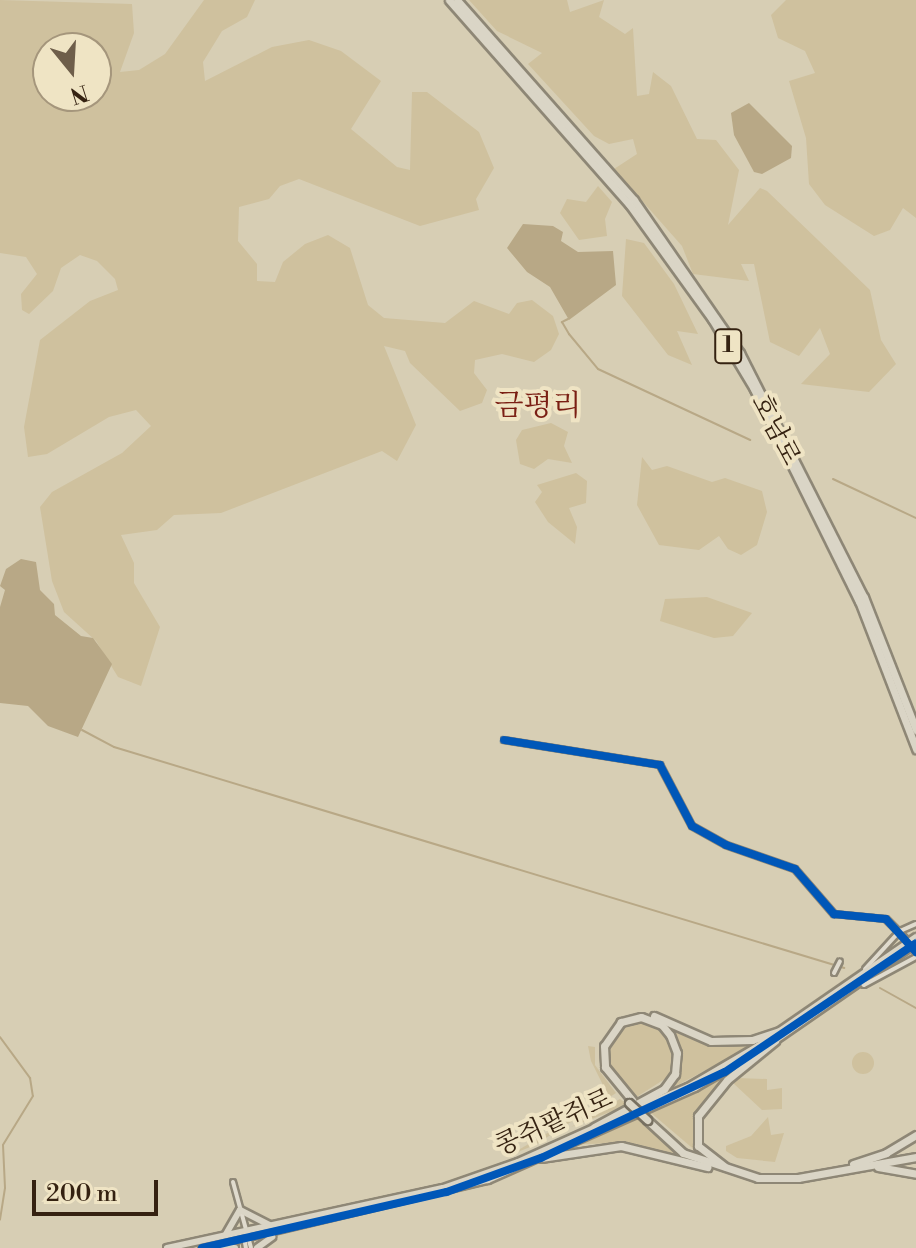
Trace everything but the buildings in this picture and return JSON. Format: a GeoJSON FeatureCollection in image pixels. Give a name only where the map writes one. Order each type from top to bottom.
{"type":"FeatureCollection","features":[{"type":"Feature","properties":{"kind":"highway","name":"호남로"},"geometry":{"type":"LineString","coordinates":[[449,0],[629,204],[712,319],[760,402],[853,589],[916,749]]}},
{"type":"Feature","properties":{"kind":"highway","name":"호남로"},"geometry":{"type":"LineString","coordinates":[[460,0],[591,149],[669,246],[759,386],[864,597],[916,730]]}},
{"type":"Feature","properties":{"kind":"highway"},"geometry":{"type":"LineString","coordinates":[[460,0],[502,43]]}},
{"type":"Feature","properties":{"kind":"highway"},"geometry":{"type":"LineString","coordinates":[[551,97],[591,149]]}},
{"type":"Feature","properties":{"kind":"highway"},"geometry":{"type":"LineString","coordinates":[[726,1169],[687,1150],[648,1119],[602,1072],[599,1043],[617,1019],[650,1014],[711,1041],[752,1040],[785,1029]]}},
{"type":"Feature","properties":{"kind":"highway"},"geometry":{"type":"LineString","coordinates":[[594,1127],[664,1089],[675,1074],[677,1053],[670,1035],[662,1025],[641,1017],[621,1022],[604,1046],[605,1067],[631,1102]]}},
{"type":"Feature","properties":{"kind":"highway"},"geometry":{"type":"LineString","coordinates":[[726,1169],[698,1146],[697,1120],[727,1080],[775,1041]]}},
{"type":"Feature","properties":{"kind":"highway"},"geometry":{"type":"LineString","coordinates":[[854,1166],[886,1153],[916,1135]]}},
{"type":"Feature","properties":{"kind":"highway"},"geometry":{"type":"LineString","coordinates":[[541,1158],[621,1146],[778,1179],[916,1155]]}},
{"type":"Feature","properties":{"kind":"highway"},"geometry":{"type":"LineString","coordinates":[[854,1166],[890,1167],[916,1174]]}},
{"type":"Feature","properties":{"kind":"main road","name":"콩쥐팥쥐로"},"geometry":{"type":"LineString","coordinates":[[167,1248],[226,1234],[276,1232],[466,1187],[541,1158],[695,1088],[775,1041],[916,937]]}},
{"type":"Feature","properties":{"kind":"main road","name":"콩쥐팥쥐로"},"geometry":{"type":"LineString","coordinates":[[202,1248],[217,1247],[269,1225],[443,1188],[518,1162],[688,1087],[859,980],[915,950]]}},
{"type":"Feature","properties":{"kind":"main road"},"geometry":{"type":"LineString","coordinates":[[226,1234],[240,1210],[269,1225]]}},
{"type":"Feature","properties":{"kind":"main road"},"geometry":{"type":"LineString","coordinates":[[251,1248],[276,1232]]}},
{"type":"Feature","properties":{"kind":"main road"},"geometry":{"type":"LineString","coordinates":[[217,1247],[235,1248]]}},
{"type":"Feature","properties":{"kind":"street"},"geometry":{"type":"LineString","coordinates":[[504,740],[660,765],[692,826],[726,845],[795,869],[834,914],[886,919],[906,939]]}},
{"type":"Feature","properties":{"kind":"street"},"geometry":{"type":"LineString","coordinates":[[915,950],[864,985],[859,980],[900,931],[916,924]]}},
{"type":"Feature","properties":{"kind":"street"},"geometry":{"type":"LineString","coordinates":[[835,971],[839,962]]}},
{"type":"Feature","properties":{"kind":"street"},"geometry":{"type":"LineString","coordinates":[[233,1182],[251,1248]]}},
{"type":"Feature","properties":{"kind":"shaded area"},"geometry":{"type":"Polygon","coordinates":[[[0,0],[132,4],[134,33],[120,72],[139,70],[165,54],[204,0],[255,0],[247,17],[222,31],[203,62],[205,81],[272,47],[309,40],[341,51],[381,81],[351,129],[397,167],[410,170],[412,92],[427,92],[479,132],[494,168],[476,199],[479,210],[420,226],[299,179],[280,186],[269,199],[239,207],[238,241],[257,264],[257,281],[275,282],[283,262],[305,244],[328,235],[350,248],[368,305],[384,318],[445,323],[474,301],[509,314],[517,303],[532,300],[553,316],[559,334],[551,350],[534,362],[502,354],[475,360],[474,373],[487,390],[482,403],[460,411],[410,363],[405,351],[384,346],[416,425],[397,461],[382,451],[221,513],[174,515],[157,530],[121,535],[134,563],[134,583],[160,627],[141,686],[118,677],[96,641],[64,612],[52,581],[40,507],[52,492],[122,453],[151,426],[136,410],[109,417],[47,454],[28,457],[24,427],[40,340],[90,301],[118,290],[115,279],[97,261],[80,255],[61,268],[53,291],[29,314],[22,310],[21,294],[37,274],[26,257],[0,253],[0,0]]]}},
{"type":"Feature","properties":{"kind":"shaded area"},"geometry":{"type":"Polygon","coordinates":[[[469,0],[567,0],[570,12],[604,0],[599,17],[625,34],[633,28],[637,96],[649,94],[653,72],[671,86],[697,139],[716,140],[739,170],[728,225],[760,188],[767,191],[870,290],[881,340],[896,364],[869,392],[801,384],[830,354],[820,328],[799,356],[770,342],[754,264],[741,264],[749,281],[693,274],[682,246],[614,169],[637,154],[633,139],[609,144],[594,136],[528,64],[542,53],[497,31],[469,0]]]}},
{"type":"Feature","properties":{"kind":"shaded area"},"geometry":{"type":"Polygon","coordinates":[[[786,0],[916,0],[916,218],[903,208],[890,230],[874,236],[825,205],[809,184],[806,138],[789,81],[815,73],[805,51],[778,38],[771,15],[786,0]]]}},
{"type":"Feature","properties":{"kind":"shaded area"},"geometry":{"type":"Polygon","coordinates":[[[749,103],[792,146],[791,158],[762,174],[754,172],[734,135],[731,113],[749,103]]]}},
{"type":"Feature","properties":{"kind":"shaded area"},"geometry":{"type":"Polygon","coordinates":[[[598,186],[612,202],[605,219],[607,236],[579,240],[560,213],[567,199],[586,202],[598,186]]]}},
{"type":"Feature","properties":{"kind":"shaded area"},"geometry":{"type":"Polygon","coordinates":[[[523,224],[553,226],[563,232],[561,241],[578,252],[613,251],[616,285],[569,320],[550,287],[527,272],[507,248],[523,224]]]}},
{"type":"Feature","properties":{"kind":"shaded area"},"geometry":{"type":"Polygon","coordinates":[[[626,239],[644,243],[674,284],[698,334],[677,331],[692,365],[668,355],[622,296],[626,239]]]}},
{"type":"Feature","properties":{"kind":"shaded area"},"geometry":{"type":"Polygon","coordinates":[[[551,423],[568,432],[564,446],[572,463],[548,459],[534,469],[520,464],[516,440],[522,430],[551,423]]]}},
{"type":"Feature","properties":{"kind":"shaded area"},"geometry":{"type":"Polygon","coordinates":[[[642,457],[652,470],[667,466],[712,482],[725,478],[762,491],[767,512],[757,545],[741,555],[728,549],[719,536],[699,550],[659,545],[637,505],[642,457]]]}},
{"type":"Feature","properties":{"kind":"shaded area"},"geometry":{"type":"Polygon","coordinates":[[[576,473],[587,481],[586,503],[569,508],[577,527],[575,544],[548,522],[535,502],[542,492],[537,485],[576,473]]]}},
{"type":"Feature","properties":{"kind":"shaded area"},"geometry":{"type":"Polygon","coordinates":[[[21,559],[36,562],[40,590],[54,604],[55,615],[81,636],[93,638],[112,664],[78,737],[48,726],[28,706],[0,703],[0,607],[5,590],[0,586],[6,569],[21,559]]]}},
{"type":"Feature","properties":{"kind":"shaded area"},"geometry":{"type":"Polygon","coordinates":[[[707,597],[752,613],[733,636],[714,638],[660,621],[665,599],[707,597]]]}},
{"type":"Feature","properties":{"kind":"shaded area"},"geometry":{"type":"Polygon","coordinates":[[[645,1019],[664,1031],[674,1053],[671,1075],[635,1098],[609,1067],[606,1051],[611,1035],[625,1024],[645,1019]]]}},
{"type":"Feature","properties":{"kind":"shaded area"},"geometry":{"type":"Polygon","coordinates":[[[667,1025],[709,1045],[757,1043],[670,1089],[682,1056],[667,1025]]]}},
{"type":"Feature","properties":{"kind":"shaded area"},"geometry":{"type":"Polygon","coordinates":[[[588,1046],[595,1047],[595,1065],[616,1093],[535,1145],[508,1156],[599,1103],[603,1085],[591,1061],[588,1046]]]}},
{"type":"Feature","properties":{"kind":"shaded area"},"geometry":{"type":"Polygon","coordinates":[[[863,1052],[871,1055],[874,1063],[871,1071],[863,1074],[855,1071],[852,1063],[855,1055],[863,1052]]]}},
{"type":"Feature","properties":{"kind":"shaded area"},"geometry":{"type":"Polygon","coordinates":[[[725,1077],[693,1122],[697,1152],[650,1112],[725,1077]]]}},
{"type":"Feature","properties":{"kind":"shaded area"},"geometry":{"type":"Polygon","coordinates":[[[737,1078],[767,1079],[767,1090],[782,1088],[782,1109],[762,1110],[732,1082],[737,1078]]]}},
{"type":"Feature","properties":{"kind":"shaded area"},"geometry":{"type":"Polygon","coordinates":[[[620,1099],[628,1105],[571,1127],[620,1099]]]}},
{"type":"Feature","properties":{"kind":"shaded area"},"geometry":{"type":"Polygon","coordinates":[[[768,1117],[771,1135],[784,1133],[775,1162],[737,1158],[726,1151],[726,1146],[751,1136],[768,1117]]]}},
{"type":"Feature","properties":{"kind":"shaded area"},"geometry":{"type":"Polygon","coordinates":[[[639,1118],[686,1158],[631,1143],[582,1144],[639,1118]]]}},
{"type":"Feature","properties":{"kind":"waterway"},"geometry":{"type":"LineString","coordinates":[[568,319],[562,322],[569,334],[598,369],[750,440]]}},
{"type":"Feature","properties":{"kind":"waterway"},"geometry":{"type":"LineString","coordinates":[[833,479],[916,518]]}},
{"type":"Feature","properties":{"kind":"waterway"},"geometry":{"type":"LineString","coordinates":[[82,730],[114,747],[844,968]]}},
{"type":"Feature","properties":{"kind":"waterway"},"geometry":{"type":"LineString","coordinates":[[880,988],[916,1008]]}},
{"type":"Feature","properties":{"kind":"waterway"},"geometry":{"type":"LineString","coordinates":[[0,1037],[30,1078],[33,1096],[3,1145],[5,1188],[0,1220]]}},
{"type":"Feature","properties":{"kind":"cycle path"},"geometry":{"type":"LineString","coordinates":[[504,740],[660,765],[692,826],[726,845],[795,869],[834,914],[886,919],[916,952]]}},
{"type":"Feature","properties":{"kind":"cycle path"},"geometry":{"type":"LineString","coordinates":[[202,1248],[447,1192],[541,1158],[725,1072],[916,943]]}},
{"type":"Feature","properties":{"kind":"district","name":"금평리"},"geometry":{"type":"Point","coordinates":[538,406]}}]}
